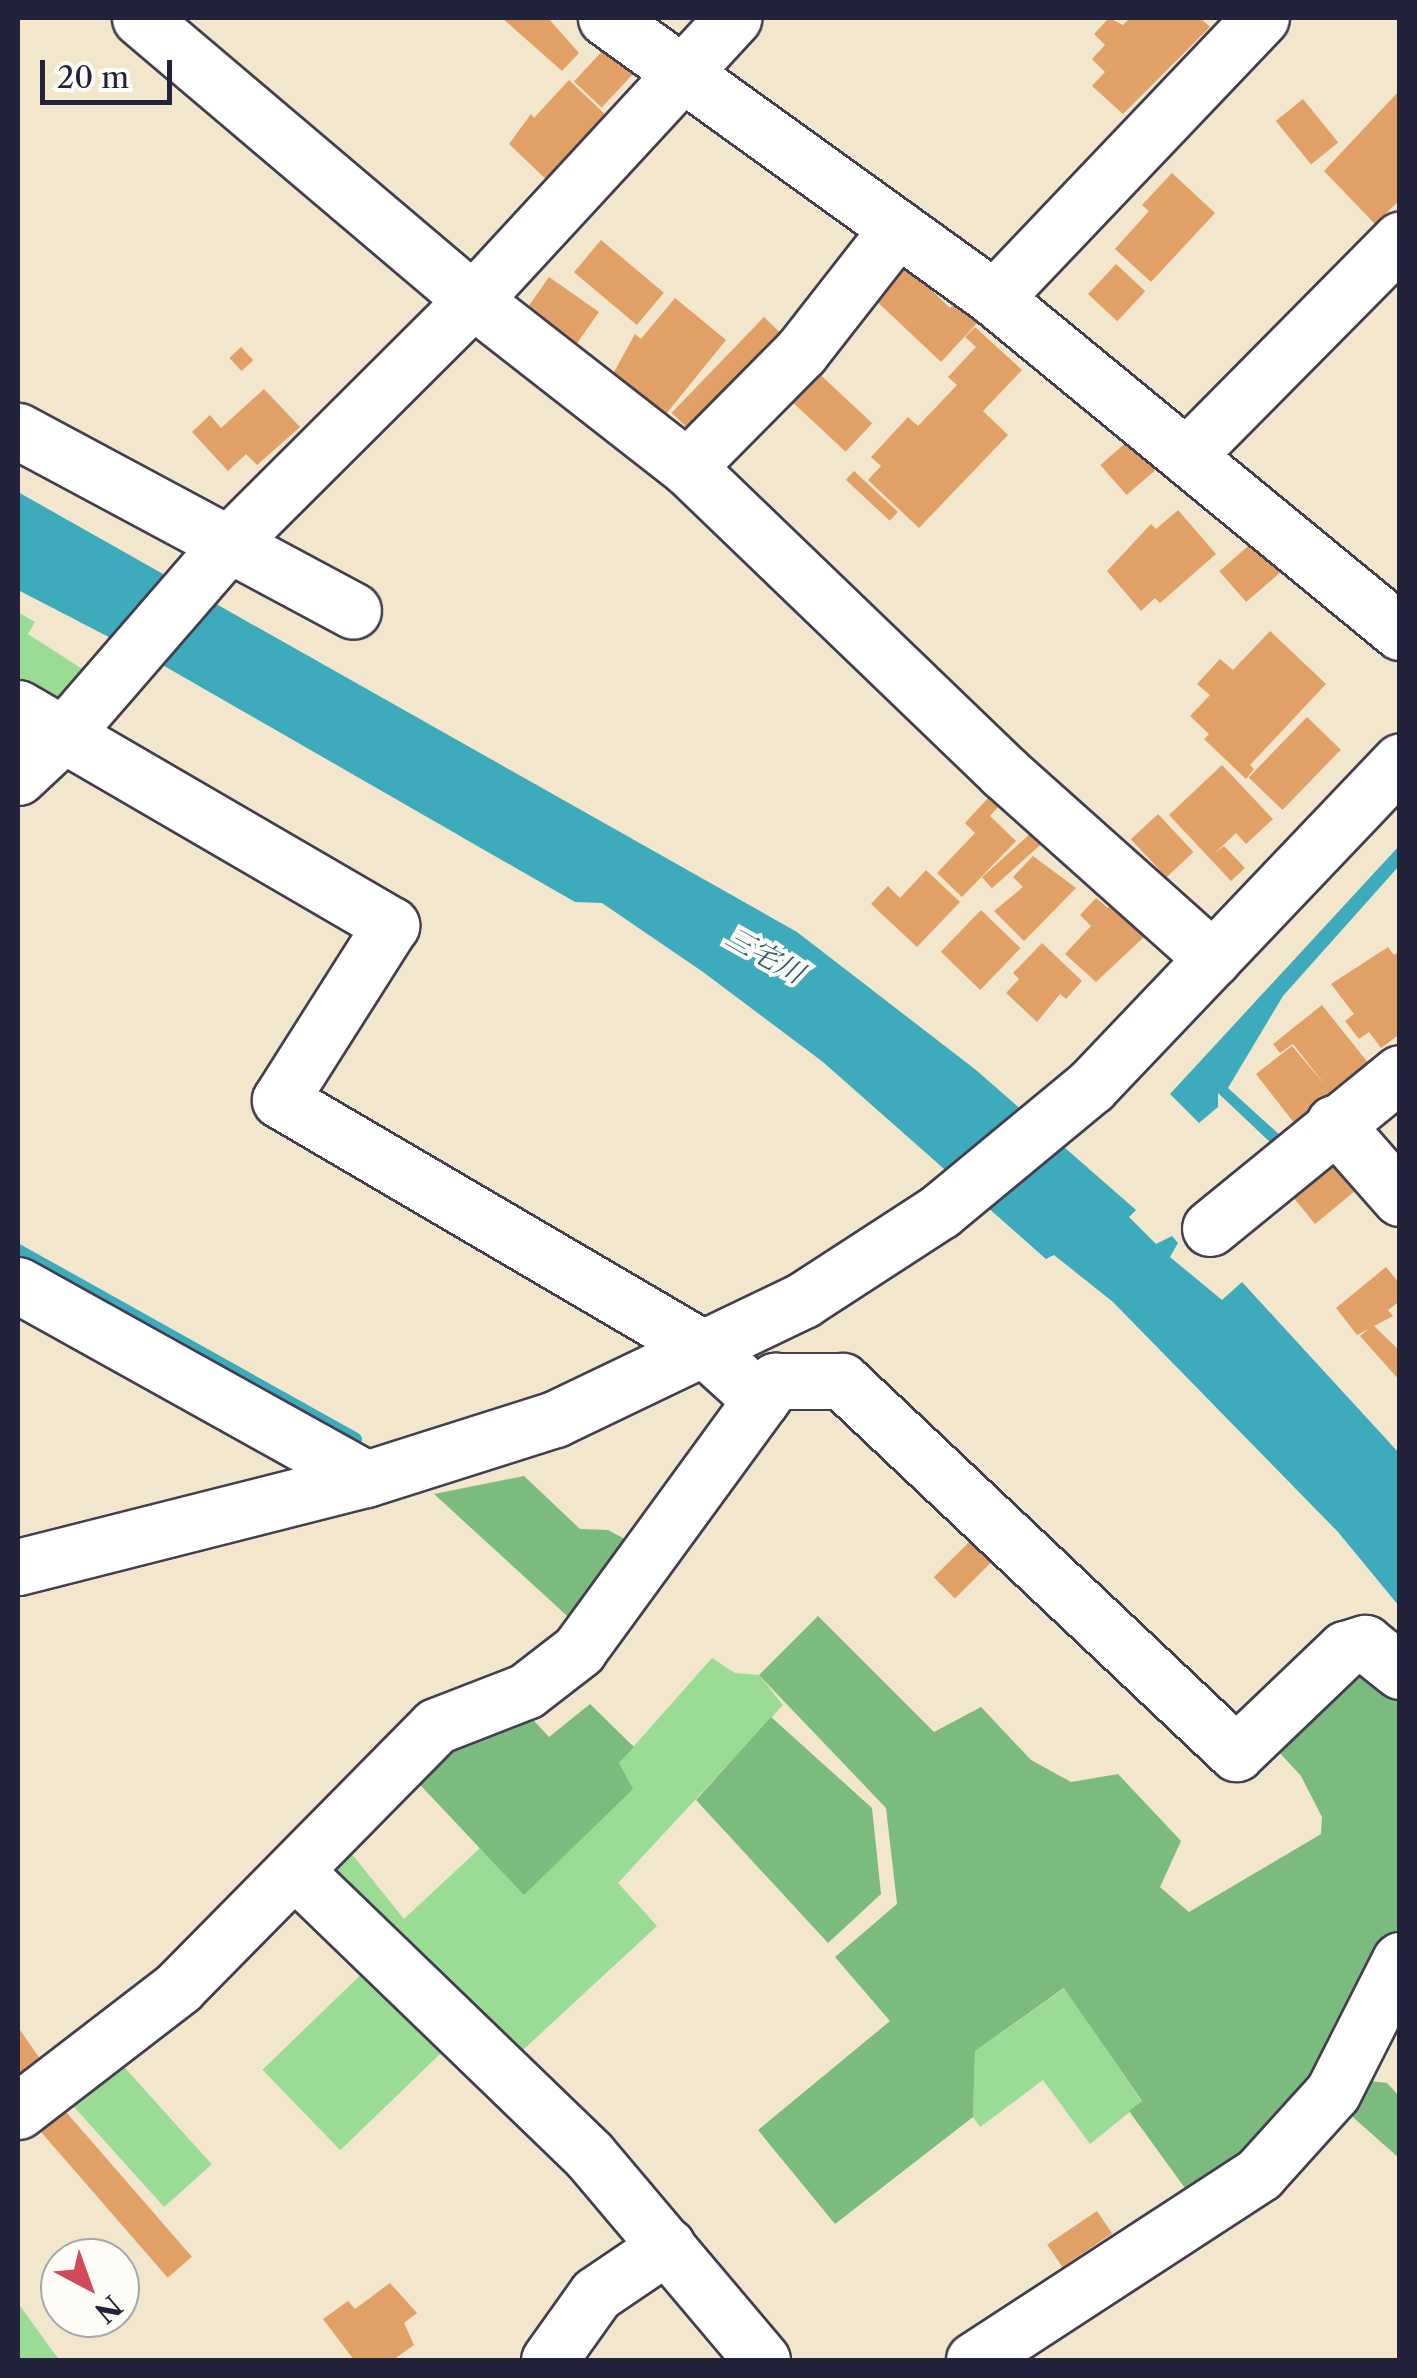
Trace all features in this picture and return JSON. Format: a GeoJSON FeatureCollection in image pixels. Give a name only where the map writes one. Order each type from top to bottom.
{"type":"FeatureCollection","features":[{"type":"Feature","properties":{"kind":"street"},"geometry":{"type":"LineString","coordinates":[[140,18],[473,300],[687,468],[1004,772],[1213,959]]}},
{"type":"Feature","properties":{"kind":"street"},"geometry":{"type":"LineString","coordinates":[[606,18],[994,298],[1400,632]]}},
{"type":"Feature","properties":{"kind":"street"},"geometry":{"type":"LineString","coordinates":[[18,777],[78,717],[224,550],[473,300],[733,18]]}},
{"type":"Feature","properties":{"kind":"street"},"geometry":{"type":"LineString","coordinates":[[994,298],[1262,18]]}},
{"type":"Feature","properties":{"kind":"street"},"geometry":{"type":"LineString","coordinates":[[687,468],[801,352],[898,228]]}},
{"type":"Feature","properties":{"kind":"street"},"geometry":{"type":"LineString","coordinates":[[1187,456],[1400,240]]}},
{"type":"Feature","properties":{"kind":"street"},"geometry":{"type":"LineString","coordinates":[[18,431],[224,550],[353,611]]}},
{"type":"Feature","properties":{"kind":"street"},"geometry":{"type":"LineString","coordinates":[[18,708],[78,717],[391,924],[280,1100],[707,1351],[761,1400]]}},
{"type":"Feature","properties":{"kind":"street"},"geometry":{"type":"LineString","coordinates":[[18,1567],[366,1479],[555,1419],[707,1351],[803,1300],[940,1211],[1068,1105],[1400,761]]}},
{"type":"Feature","properties":{"kind":"street"},"geometry":{"type":"LineString","coordinates":[[1210,1228],[1400,1074]]}},
{"type":"Feature","properties":{"kind":"street"},"geometry":{"type":"LineString","coordinates":[[1334,1124],[1400,1198]]}},
{"type":"Feature","properties":{"kind":"street"},"geometry":{"type":"LineString","coordinates":[[18,1284],[366,1479]]}},
{"type":"Feature","properties":{"kind":"street"},"geometry":{"type":"LineString","coordinates":[[18,2111],[179,1987],[436,1726],[526,1691],[579,1650],[775,1380],[842,1381],[1236,1752],[1345,1649],[1365,1643],[1400,1671]]}},
{"type":"Feature","properties":{"kind":"street"},"geometry":{"type":"LineString","coordinates":[[295,1871],[589,2155],[762,2360]]}},
{"type":"Feature","properties":{"kind":"street"},"geometry":{"type":"LineString","coordinates":[[974,2360],[1260,2174],[1333,2092],[1400,1960]]}},
{"type":"Feature","properties":{"kind":"street"},"geometry":{"type":"LineString","coordinates":[[548,2360],[596,2294],[667,2246]]}},
{"type":"Feature","properties":{"kind":"green space"},"geometry":{"type":"Polygon","coordinates":[[[18,612],[35,622],[28,634],[87,672],[63,697],[39,706],[18,693],[18,612]]]}},
{"type":"Feature","properties":{"kind":"green space"},"geometry":{"type":"Polygon","coordinates":[[[524,1476],[580,1529],[608,1530],[638,1546],[576,1624],[434,1494],[524,1476]]]}},
{"type":"Feature","properties":{"kind":"green space"},"geometry":{"type":"Polygon","coordinates":[[[818,1616],[934,1732],[981,1707],[1031,1760],[1071,1782],[1118,1774],[1181,1841],[1160,1887],[1189,1912],[1321,1834],[1322,1817],[1301,1776],[1268,1740],[1347,1659],[1399,1688],[1399,1937],[1325,2084],[1198,2206],[1129,2111],[1142,2101],[1064,1988],[975,2051],[973,2117],[835,2224],[758,2130],[890,2021],[835,1957],[897,1904],[886,1808],[759,1675],[818,1616]]]}},
{"type":"Feature","properties":{"kind":"green space"},"geometry":{"type":"Polygon","coordinates":[[[712,1658],[735,1673],[759,1675],[783,1705],[618,1883],[657,1926],[511,2061],[327,1877],[343,1843],[404,1919],[480,1848],[524,1894],[619,1763],[712,1658]]]}},
{"type":"Feature","properties":{"kind":"green space"},"geometry":{"type":"Polygon","coordinates":[[[590,1704],[634,1747],[619,1763],[633,1789],[524,1895],[409,1773],[522,1708],[549,1737],[590,1704]]]}},
{"type":"Feature","properties":{"kind":"green space"},"geometry":{"type":"Polygon","coordinates":[[[771,1717],[872,1808],[881,1894],[828,1943],[696,1800],[771,1717]]]}},
{"type":"Feature","properties":{"kind":"green space"},"geometry":{"type":"Polygon","coordinates":[[[374,1962],[452,2043],[340,2150],[263,2070],[374,1962]]]}},
{"type":"Feature","properties":{"kind":"green space"},"geometry":{"type":"Polygon","coordinates":[[[1065,1988],[1142,2102],[1090,2144],[1043,2080],[980,2127],[973,2117],[975,2051],[1065,1988]]]}},
{"type":"Feature","properties":{"kind":"green space"},"geometry":{"type":"Polygon","coordinates":[[[116,2058],[212,2164],[164,2207],[68,2101],[116,2058]]]}},
{"type":"Feature","properties":{"kind":"green space"},"geometry":{"type":"Polygon","coordinates":[[[1361,2080],[1387,2083],[1399,2096],[1399,2158],[1346,2111],[1361,2080]]]}},
{"type":"Feature","properties":{"kind":"green space"},"geometry":{"type":"Polygon","coordinates":[[[18,2303],[40,2338],[60,2360],[18,2360],[18,2303]]]}},
{"type":"Feature","properties":{"kind":"water","name":"三宅川"},"geometry":{"type":"Polygon","coordinates":[[[18,492],[797,932],[976,1070],[1136,1210],[1129,1217],[1156,1244],[1172,1236],[1178,1243],[1170,1257],[1222,1300],[1242,1282],[1399,1453],[1399,1606],[1338,1532],[1113,1302],[1054,1255],[1046,1259],[823,1062],[703,972],[602,903],[575,902],[159,663],[18,590],[18,492]]]}},
{"type":"Feature","properties":{"kind":"water"},"geometry":{"type":"Polygon","coordinates":[[[1399,846],[1399,866],[1283,996],[1228,1088],[1282,1137],[1273,1145],[1218,1093],[1218,1107],[1199,1123],[1170,1094],[1399,846]]]}},
{"type":"Feature","properties":{"kind":"building"},"geometry":{"type":"Polygon","coordinates":[[[502,18],[548,18],[579,53],[562,71],[502,18]]]}},
{"type":"Feature","properties":{"kind":"building"},"geometry":{"type":"Polygon","coordinates":[[[1109,18],[1123,25],[1130,18],[1200,18],[1210,27],[1123,114],[1092,86],[1105,72],[1092,59],[1105,45],[1094,34],[1109,18]]]}},
{"type":"Feature","properties":{"kind":"building"},"geometry":{"type":"Polygon","coordinates":[[[608,45],[636,71],[602,107],[574,82],[608,45]]]}},
{"type":"Feature","properties":{"kind":"building"},"geometry":{"type":"Polygon","coordinates":[[[569,80],[612,121],[552,185],[509,144],[531,114],[534,118],[569,80]]]}},
{"type":"Feature","properties":{"kind":"building"},"geometry":{"type":"Polygon","coordinates":[[[1400,90],[1400,200],[1375,224],[1324,171],[1400,90]]]}},
{"type":"Feature","properties":{"kind":"building"},"geometry":{"type":"Polygon","coordinates":[[[1303,99],[1338,143],[1311,165],[1276,121],[1303,99]]]}},
{"type":"Feature","properties":{"kind":"building"},"geometry":{"type":"Polygon","coordinates":[[[1172,173],[1215,213],[1151,282],[1115,249],[1149,211],[1142,205],[1172,173]]]}},
{"type":"Feature","properties":{"kind":"building"},"geometry":{"type":"Polygon","coordinates":[[[601,240],[664,293],[637,325],[574,272],[601,240]]]}},
{"type":"Feature","properties":{"kind":"building"},"geometry":{"type":"Polygon","coordinates":[[[900,260],[950,308],[956,302],[978,322],[941,362],[869,294],[900,260]]]}},
{"type":"Feature","properties":{"kind":"building"},"geometry":{"type":"Polygon","coordinates":[[[1116,264],[1145,291],[1117,321],[1088,294],[1116,264]]]}},
{"type":"Feature","properties":{"kind":"building"},"geometry":{"type":"Polygon","coordinates":[[[549,277],[599,312],[572,350],[522,316],[549,277]]]}},
{"type":"Feature","properties":{"kind":"building"},"geometry":{"type":"Polygon","coordinates":[[[675,298],[726,340],[666,414],[614,372],[635,334],[641,339],[675,298]]]}},
{"type":"Feature","properties":{"kind":"building"},"geometry":{"type":"Polygon","coordinates":[[[764,317],[787,339],[695,435],[672,413],[764,317]]]}},
{"type":"Feature","properties":{"kind":"building"},"geometry":{"type":"Polygon","coordinates":[[[975,327],[1022,370],[983,411],[1008,435],[919,528],[868,480],[881,466],[871,457],[908,417],[918,426],[957,385],[948,377],[976,347],[965,337],[975,327]]]}},
{"type":"Feature","properties":{"kind":"building"},"geometry":{"type":"Polygon","coordinates":[[[241,347],[253,360],[242,371],[229,358],[241,347]]]}},
{"type":"Feature","properties":{"kind":"building"},"geometry":{"type":"Polygon","coordinates":[[[813,368],[872,423],[846,452],[786,397],[813,368]]]}},
{"type":"Feature","properties":{"kind":"building"},"geometry":{"type":"Polygon","coordinates":[[[264,389],[300,427],[257,465],[246,454],[228,471],[192,432],[210,415],[221,428],[264,389]]]}},
{"type":"Feature","properties":{"kind":"building"},"geometry":{"type":"Polygon","coordinates":[[[1129,440],[1155,470],[1127,495],[1100,465],[1129,440]]]}},
{"type":"Feature","properties":{"kind":"building"},"geometry":{"type":"Polygon","coordinates":[[[854,471],[898,512],[890,521],[846,480],[854,471]]]}},
{"type":"Feature","properties":{"kind":"building"},"geometry":{"type":"Polygon","coordinates":[[[1178,510],[1216,554],[1160,603],[1155,598],[1141,611],[1107,571],[1151,524],[1156,529],[1178,510]]]}},
{"type":"Feature","properties":{"kind":"building"},"geometry":{"type":"Polygon","coordinates":[[[1254,541],[1281,572],[1246,602],[1219,571],[1254,541]]]}},
{"type":"Feature","properties":{"kind":"building"},"geometry":{"type":"Polygon","coordinates":[[[1270,631],[1326,684],[1250,765],[1254,769],[1246,779],[1204,739],[1209,734],[1190,716],[1210,695],[1197,684],[1220,659],[1233,670],[1270,631]]]}},
{"type":"Feature","properties":{"kind":"building"},"geometry":{"type":"Polygon","coordinates":[[[1307,717],[1341,750],[1282,810],[1249,777],[1307,717]]]}},
{"type":"Feature","properties":{"kind":"building"},"geometry":{"type":"Polygon","coordinates":[[[1222,765],[1273,819],[1246,844],[1236,833],[1214,854],[1224,846],[1245,868],[1231,881],[1169,815],[1222,765]]]}},
{"type":"Feature","properties":{"kind":"building"},"geometry":{"type":"Polygon","coordinates":[[[988,798],[998,807],[990,816],[1016,841],[962,897],[937,873],[975,833],[965,823],[988,798]]]}},
{"type":"Feature","properties":{"kind":"building"},"geometry":{"type":"Polygon","coordinates":[[[1158,814],[1193,852],[1166,877],[1131,839],[1158,814]]]}},
{"type":"Feature","properties":{"kind":"building"},"geometry":{"type":"Polygon","coordinates":[[[1031,833],[1041,844],[992,888],[982,877],[1031,833]]]}},
{"type":"Feature","properties":{"kind":"building"},"geometry":{"type":"Polygon","coordinates":[[[1033,856],[1076,888],[1024,941],[994,911],[1023,887],[1013,877],[1033,856]]]}},
{"type":"Feature","properties":{"kind":"building"},"geometry":{"type":"Polygon","coordinates":[[[926,870],[960,902],[917,947],[871,904],[888,886],[900,898],[926,870]]]}},
{"type":"Feature","properties":{"kind":"building"},"geometry":{"type":"Polygon","coordinates":[[[1096,898],[1108,908],[1112,903],[1146,935],[1096,982],[1065,954],[1091,926],[1080,915],[1096,898]]]}},
{"type":"Feature","properties":{"kind":"building"},"geometry":{"type":"Polygon","coordinates":[[[981,910],[1021,948],[980,990],[941,952],[981,910]]]}},
{"type":"Feature","properties":{"kind":"building"},"geometry":{"type":"Polygon","coordinates":[[[1042,943],[1082,981],[1066,999],[1060,994],[1037,1022],[1006,993],[1019,979],[1013,973],[1042,943]]]}},
{"type":"Feature","properties":{"kind":"building"},"geometry":{"type":"Polygon","coordinates":[[[1388,947],[1394,955],[1400,951],[1400,1034],[1381,1048],[1369,1032],[1359,1039],[1345,1021],[1354,1014],[1331,984],[1388,947]]]}},
{"type":"Feature","properties":{"kind":"building"},"geometry":{"type":"Polygon","coordinates":[[[1322,1005],[1373,1069],[1298,1128],[1256,1074],[1292,1046],[1325,1085],[1293,1044],[1280,1053],[1273,1044],[1322,1005]]]}},
{"type":"Feature","properties":{"kind":"building"},"geometry":{"type":"Polygon","coordinates":[[[1328,1158],[1366,1182],[1315,1224],[1288,1191],[1328,1158]]]}},
{"type":"Feature","properties":{"kind":"building"},"geometry":{"type":"Polygon","coordinates":[[[1386,1267],[1400,1284],[1400,1301],[1388,1310],[1393,1316],[1357,1335],[1336,1308],[1386,1267]]]}},
{"type":"Feature","properties":{"kind":"building"},"geometry":{"type":"Polygon","coordinates":[[[1373,1325],[1400,1351],[1400,1381],[1360,1336],[1373,1325]]]}},
{"type":"Feature","properties":{"kind":"building"},"geometry":{"type":"Polygon","coordinates":[[[974,1537],[995,1558],[955,1599],[934,1577],[974,1537]]]}},
{"type":"Feature","properties":{"kind":"building"},"geometry":{"type":"Polygon","coordinates":[[[18,2027],[45,2066],[18,2086],[18,2027]]]}},
{"type":"Feature","properties":{"kind":"building"},"geometry":{"type":"Polygon","coordinates":[[[60,2105],[192,2257],[168,2278],[140,2246],[140,2238],[133,2238],[36,2126],[60,2105]]]}},
{"type":"Feature","properties":{"kind":"building"},"geometry":{"type":"Polygon","coordinates":[[[1097,2211],[1112,2233],[1062,2267],[1047,2245],[1097,2211]]]}},
{"type":"Feature","properties":{"kind":"building"},"geometry":{"type":"Polygon","coordinates":[[[390,2283],[417,2313],[404,2323],[414,2345],[393,2360],[354,2360],[323,2319],[348,2301],[355,2309],[390,2283]]]}},
{"type":"Feature","properties":{"kind":"waterway"},"geometry":{"type":"LineString","coordinates":[[18,1251],[355,1439]]}}]}
